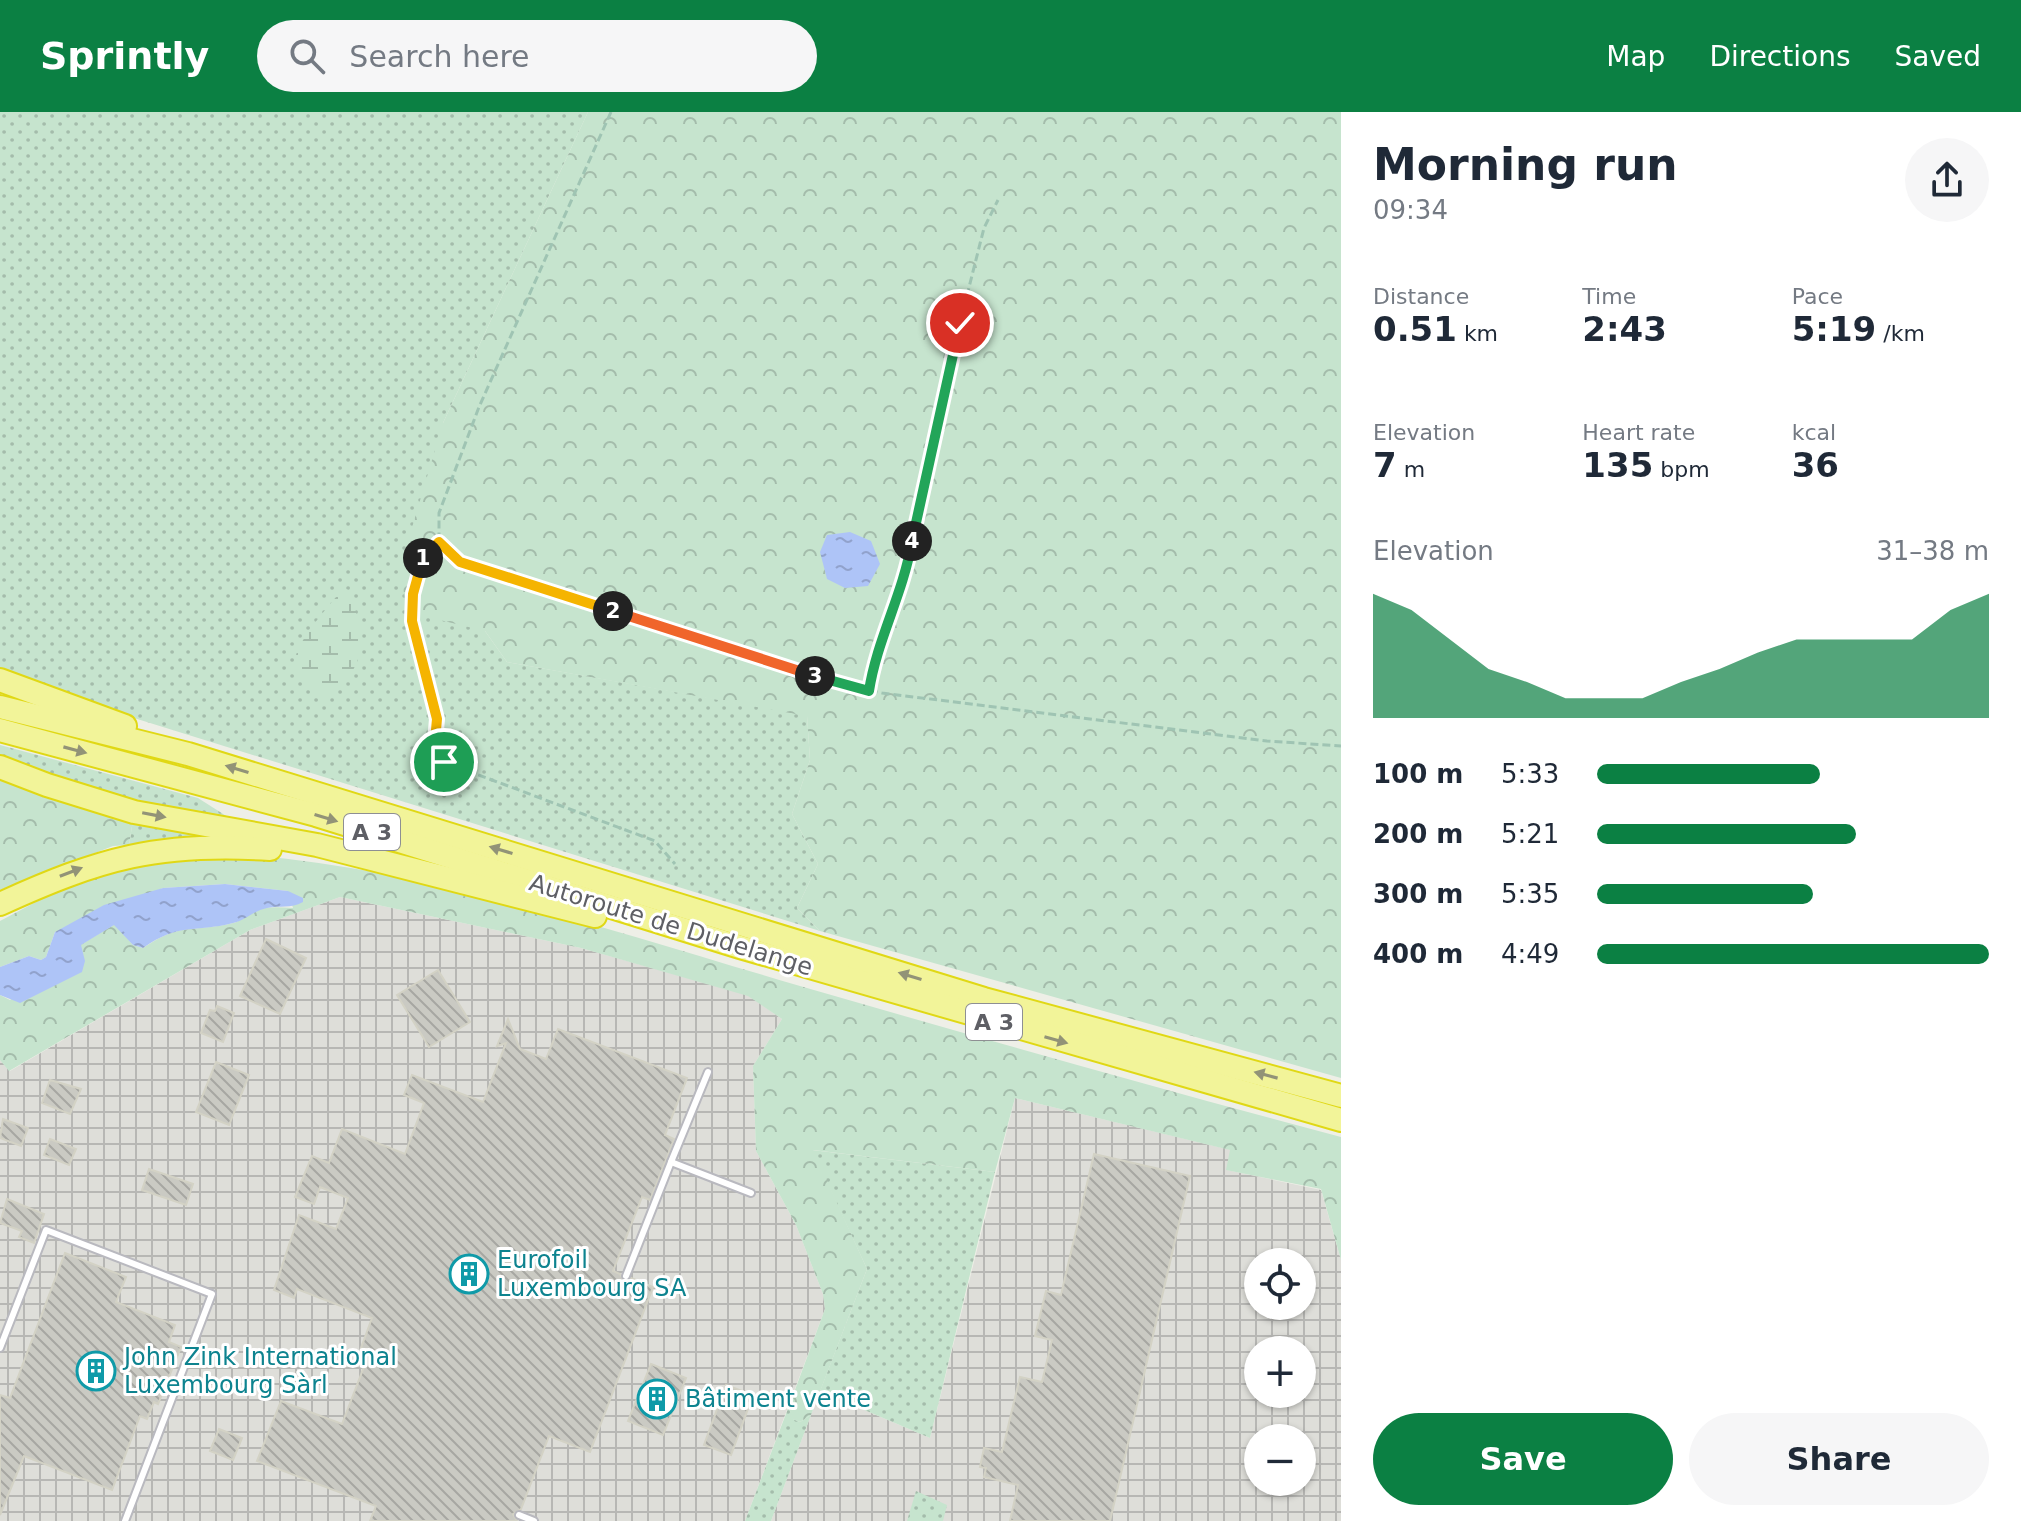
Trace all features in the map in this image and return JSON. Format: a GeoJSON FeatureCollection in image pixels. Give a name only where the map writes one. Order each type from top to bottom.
{"type":"FeatureCollection","features":[{"type":"Feature","properties":{"kind":"highway","name":"A 3"},"geometry":{"type":"LineString","coordinates":[[0,680],[130,727],[188,754]]}},
{"type":"Feature","properties":{"kind":"highway","name":"Autoroute de Dudelange"},"geometry":{"type":"LineString","coordinates":[[0,707],[188,754],[984,999],[1341,1096]]}},
{"type":"Feature","properties":{"kind":"highway","name":"Autoroute de Dudelange"},"geometry":{"type":"LineString","coordinates":[[0,730],[316,815],[740,947],[1341,1120]]}},
{"type":"Feature","properties":{"kind":"highway","name":"A 3"},"geometry":{"type":"LineString","coordinates":[[0,767],[134,812],[317,845],[590,915],[740,947]]}},
{"type":"Feature","properties":{"kind":"highway","name":"A 3"},"geometry":{"type":"LineString","coordinates":[[0,904],[72,871],[124,856],[176,847],[288,850],[386,864]]}},
{"type":"Feature","properties":{"kind":"lane"},"geometry":{"type":"LineString","coordinates":[[626,1276],[708,1072]]}},
{"type":"Feature","properties":{"kind":"lane"},"geometry":{"type":"LineString","coordinates":[[671,1162],[751,1193]]}},
{"type":"Feature","properties":{"kind":"lane"},"geometry":{"type":"LineString","coordinates":[[0,1348],[46,1230],[212,1294],[125,1521]]}},
{"type":"Feature","properties":{"kind":"lane"},"geometry":{"type":"LineString","coordinates":[[519,1515],[534,1521]]}},
{"type":"Feature","properties":{"kind":"path"},"geometry":{"type":"LineString","coordinates":[[434,752],[437,719],[412,621],[413,594],[423,558],[439,542],[439,513],[479,407],[611,112]]}},
{"type":"Feature","properties":{"kind":"path"},"geometry":{"type":"LineString","coordinates":[[869,691],[873,667],[906,581],[916,516],[960,323],[984,228],[998,200]]}},
{"type":"Feature","properties":{"kind":"path"},"geometry":{"type":"LineString","coordinates":[[439,542],[460,562],[869,691],[1267,741],[1341,746]]}},
{"type":"Feature","properties":{"kind":"path"},"geometry":{"type":"LineString","coordinates":[[413,748],[434,752],[444,762],[655,841],[675,864]]}},
{"type":"Feature","properties":{"kind":"shaded area"},"geometry":{"type":"Polygon","coordinates":[[[340,897],[581,948],[748,995],[782,1019],[753,1066],[756,1151],[796,1225],[823,1294],[825,1309],[745,1521],[0,1521],[0,1060],[10,1071],[250,930],[340,897]]]}},
{"type":"Feature","properties":{"kind":"shaded area"},"geometry":{"type":"Polygon","coordinates":[[[1015,1098],[1231,1150],[1227,1170],[1321,1190],[1341,1260],[1341,1521],[771,1521],[820,1391],[930,1438],[1015,1098]]]}},
{"type":"Feature","properties":{"kind":"green space"},"geometry":{"type":"Polygon","coordinates":[[[0,112],[588,112],[443,423],[485,631],[507,662],[807,715],[810,760],[792,814],[818,864],[797,908],[820,931],[134,718],[0,669],[0,112]]]}},
{"type":"Feature","properties":{"kind":"green space"},"geometry":{"type":"Polygon","coordinates":[[[588,112],[1341,112],[1341,1078],[820,931],[797,908],[818,864],[792,814],[810,760],[807,716],[507,662],[485,631],[407,612],[400,568],[443,423],[588,112]]]}},
{"type":"Feature","properties":{"kind":"green space"},"geometry":{"type":"Polygon","coordinates":[[[343,588],[351,591],[361,647],[349,677],[338,689],[325,696],[294,675],[294,664],[303,641],[343,588]]]}},
{"type":"Feature","properties":{"kind":"green space"},"geometry":{"type":"Polygon","coordinates":[[[0,745],[198,798],[231,819],[171,808],[85,786],[0,756],[0,745]]]}},
{"type":"Feature","properties":{"kind":"green space"},"geometry":{"type":"Polygon","coordinates":[[[0,773],[133,820],[129,845],[113,846],[0,890],[0,773]]]}},
{"type":"Feature","properties":{"kind":"green space"},"geometry":{"type":"Polygon","coordinates":[[[133,820],[201,832],[201,838],[129,845],[133,820]]]}},
{"type":"Feature","properties":{"kind":"green space"},"geometry":{"type":"Polygon","coordinates":[[[225,853],[299,860],[372,872],[516,904],[1341,1137],[1341,1260],[1321,1189],[1226,1170],[1230,1150],[1015,1098],[995,1172],[813,1150],[867,1269],[811,1415],[800,1422],[792,1419],[789,1406],[825,1309],[823,1294],[796,1225],[756,1151],[753,1066],[782,1019],[748,996],[581,948],[340,897],[250,930],[9,1071],[0,1060],[0,995],[10,1000],[80,945],[115,924],[133,945],[143,948],[168,934],[235,922],[259,909],[293,908],[288,891],[225,884],[163,888],[55,932],[46,957],[41,960],[29,956],[0,967],[0,921],[70,884],[161,858],[225,853]]]}},
{"type":"Feature","properties":{"kind":"green space"},"geometry":{"type":"Polygon","coordinates":[[[812,1150],[995,1172],[930,1438],[820,1391],[867,1269],[812,1150]]]}},
{"type":"Feature","properties":{"kind":"green space"},"geometry":{"type":"Polygon","coordinates":[[[789,1406],[793,1419],[800,1422],[811,1415],[771,1521],[745,1521],[789,1406]]]}},
{"type":"Feature","properties":{"kind":"green space"},"geometry":{"type":"Polygon","coordinates":[[[916,1491],[947,1505],[943,1521],[907,1521],[916,1491]]]}},
{"type":"Feature","properties":{"kind":"water"},"geometry":{"type":"Polygon","coordinates":[[[850,532],[871,541],[880,564],[868,586],[845,588],[827,579],[820,552],[827,535],[850,532]]]}},
{"type":"Feature","properties":{"kind":"water"},"geometry":{"type":"Polygon","coordinates":[[[225,884],[288,891],[303,898],[303,902],[262,909],[233,923],[177,931],[143,948],[133,945],[114,925],[81,945],[85,961],[82,972],[20,1003],[0,995],[0,967],[29,956],[41,960],[46,957],[55,932],[104,905],[163,888],[225,884]]]}},
{"type":"Feature","properties":{"kind":"building"},"geometry":{"type":"Polygon","coordinates":[[[266,939],[306,958],[280,1014],[240,996],[266,939]]]}},
{"type":"Feature","properties":{"kind":"building"},"geometry":{"type":"Polygon","coordinates":[[[438,970],[470,1022],[429,1047],[397,995],[438,970]]]}},
{"type":"Feature","properties":{"kind":"building"},"geometry":{"type":"Polygon","coordinates":[[[217,1006],[234,1013],[223,1042],[201,1033],[210,1010],[215,1011],[217,1006]]]}},
{"type":"Feature","properties":{"kind":"building","name":"Eurofoil Luxembourg SA"},"geometry":{"type":"Polygon","coordinates":[[[508,1019],[520,1049],[546,1059],[558,1029],[687,1078],[665,1135],[674,1139],[650,1200],[642,1197],[613,1271],[620,1274],[625,1282],[631,1278],[653,1287],[590,1452],[549,1436],[521,1509],[513,1514],[517,1521],[370,1521],[376,1506],[257,1461],[281,1401],[342,1424],[370,1351],[361,1348],[372,1318],[297,1289],[294,1298],[274,1290],[299,1215],[336,1229],[348,1198],[320,1187],[314,1204],[295,1197],[312,1156],[329,1163],[342,1129],[405,1154],[424,1103],[404,1095],[412,1075],[483,1102],[506,1043],[497,1046],[508,1019]]]}},
{"type":"Feature","properties":{"kind":"building"},"geometry":{"type":"Polygon","coordinates":[[[216,1062],[249,1075],[229,1125],[196,1112],[216,1062]]]}},
{"type":"Feature","properties":{"kind":"building"},"geometry":{"type":"Polygon","coordinates":[[[50,1080],[81,1089],[70,1114],[42,1103],[50,1080]]]}},
{"type":"Feature","properties":{"kind":"building"},"geometry":{"type":"Polygon","coordinates":[[[3,1119],[28,1128],[21,1146],[0,1138],[3,1119]]]}},
{"type":"Feature","properties":{"kind":"building"},"geometry":{"type":"Polygon","coordinates":[[[50,1139],[76,1149],[69,1165],[44,1155],[50,1139]]]}},
{"type":"Feature","properties":{"kind":"building"},"geometry":{"type":"Polygon","coordinates":[[[1094,1154],[1190,1176],[1110,1521],[1010,1521],[1018,1485],[984,1477],[986,1468],[980,1467],[984,1448],[1002,1452],[1020,1377],[1042,1382],[1052,1340],[1035,1336],[1046,1291],[1061,1295],[1094,1154]]]}},
{"type":"Feature","properties":{"kind":"building"},"geometry":{"type":"Polygon","coordinates":[[[149,1169],[193,1184],[186,1205],[142,1190],[149,1169]]]}},
{"type":"Feature","properties":{"kind":"building"},"geometry":{"type":"Polygon","coordinates":[[[7,1199],[44,1214],[34,1243],[19,1237],[22,1231],[0,1223],[7,1199]]]}},
{"type":"Feature","properties":{"kind":"building","name":"John Zink International Luxembourg Sàrl"},"geometry":{"type":"Polygon","coordinates":[[[65,1253],[126,1277],[116,1302],[175,1325],[169,1342],[181,1347],[158,1404],[154,1402],[147,1419],[140,1416],[112,1490],[24,1456],[0,1515],[0,1395],[10,1398],[65,1253]]]}},
{"type":"Feature","properties":{"kind":"building","name":"Bâtiment vente"},"geometry":{"type":"Polygon","coordinates":[[[651,1364],[686,1378],[663,1435],[628,1421],[651,1364]]]}},
{"type":"Feature","properties":{"kind":"building"},"geometry":{"type":"Polygon","coordinates":[[[726,1385],[753,1395],[731,1455],[704,1445],[726,1385]]]}},
{"type":"Feature","properties":{"kind":"building"},"geometry":{"type":"Polygon","coordinates":[[[219,1429],[242,1438],[233,1460],[210,1451],[219,1429]]]}},
{"type":"Feature","properties":{"kind":"place","name":"Eurofoil Luxembourg SA"},"geometry":{"type":"Point","coordinates":[469,1274]}},
{"type":"Feature","properties":{"kind":"place","name":"John Zink International Luxembourg Sàrl"},"geometry":{"type":"Point","coordinates":[96,1371]}},
{"type":"Feature","properties":{"kind":"place","name":"Bâtiment vente"},"geometry":{"type":"Point","coordinates":[657,1399]}},
{"type":"Feature","properties":{"kind":"route"},"geometry":{"type":"LineString","coordinates":[[444,762],[434,752],[437,719],[412,621],[413,594],[423,558],[439,542],[460,562],[869,691],[873,667],[906,581],[916,516],[960,323]]}}]}
